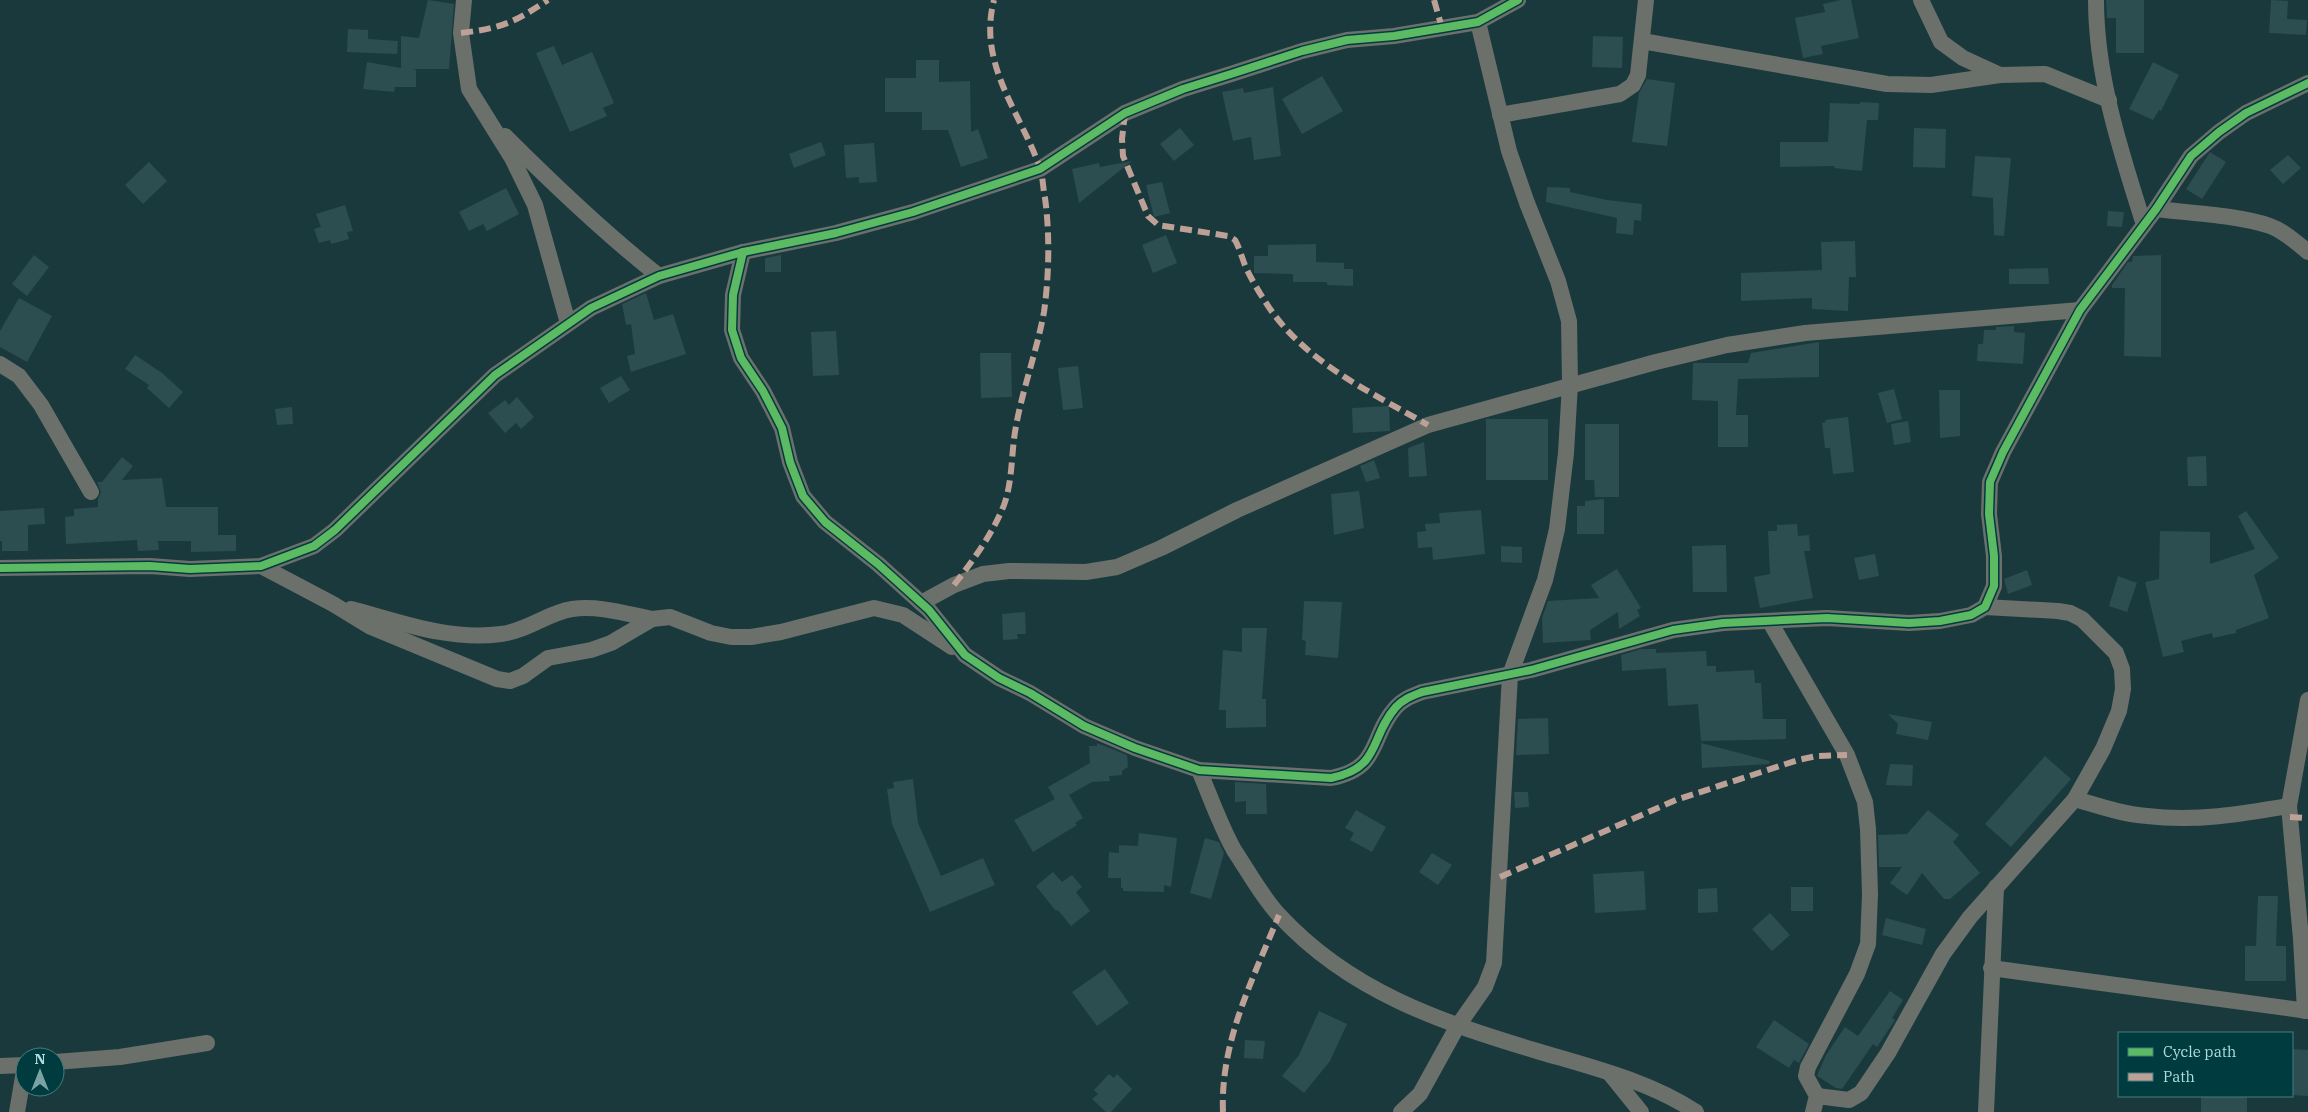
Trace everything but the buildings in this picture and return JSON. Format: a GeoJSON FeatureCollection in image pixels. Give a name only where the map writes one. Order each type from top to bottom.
{"type":"FeatureCollection","features":[{"type":"Feature","properties":{"kind":"street"},"geometry":{"type":"LineString","coordinates":[[464,0],[461,33],[468,88],[512,158],[535,205],[568,323]]}},
{"type":"Feature","properties":{"kind":"street"},"geometry":{"type":"LineString","coordinates":[[0,568],[150,566],[198,569],[261,566],[314,546],[334,530],[479,389],[568,323],[592,308],[659,276],[743,252],[836,232],[913,212],[1040,169],[1125,113],[1183,89],[1302,51],[1347,40],[1394,36],[1478,22],[1518,0]]}},
{"type":"Feature","properties":{"kind":"street"},"geometry":{"type":"LineString","coordinates":[[1500,115],[1620,94],[1633,85],[1638,74],[1646,0]]}},
{"type":"Feature","properties":{"kind":"street"},"geometry":{"type":"LineString","coordinates":[[1921,0],[1941,42],[1963,58],[2000,75]]}},
{"type":"Feature","properties":{"kind":"street"},"geometry":{"type":"LineString","coordinates":[[2096,0],[2099,54],[2123,159],[2144,225]]}},
{"type":"Feature","properties":{"kind":"street"},"geometry":{"type":"LineString","coordinates":[[1401,1112],[1420,1094],[1457,1027],[1485,987],[1494,963],[1510,675],[1545,580],[1557,529],[1566,453],[1570,384],[1569,321],[1558,281],[1527,203],[1500,115],[1478,22]]}},
{"type":"Feature","properties":{"kind":"street"},"geometry":{"type":"LineString","coordinates":[[1642,41],[1709,51],[1887,84],[1931,85],[2000,75],[2045,74],[2109,100]]}},
{"type":"Feature","properties":{"kind":"street"},"geometry":{"type":"LineString","coordinates":[[1985,607],[1994,586],[1994,556],[1988,514],[1990,482],[2003,452],[2080,310],[2156,209],[2191,156],[2219,132],[2246,113],[2308,82]]}},
{"type":"Feature","properties":{"kind":"street"},"geometry":{"type":"LineString","coordinates":[[485,115],[570,200],[625,249],[659,276]]}},
{"type":"Feature","properties":{"kind":"street"},"geometry":{"type":"LineString","coordinates":[[2156,209],[2271,226],[2308,252]]}},
{"type":"Feature","properties":{"kind":"street"},"geometry":{"type":"LineString","coordinates":[[743,252],[733,295],[732,330],[741,358],[763,391],[782,428],[790,462],[802,496],[825,522],[878,564],[929,610],[965,655]]}},
{"type":"Feature","properties":{"kind":"street"},"geometry":{"type":"LineString","coordinates":[[921,603],[954,585],[983,574],[1009,571],[1086,572],[1117,567],[1161,548],[1238,510],[1428,425],[1570,384],[1727,345],[1805,333],[2080,310]]}},
{"type":"Feature","properties":{"kind":"street"},"geometry":{"type":"LineString","coordinates":[[0,364],[19,376],[41,405],[91,492]]}},
{"type":"Feature","properties":{"kind":"street"},"geometry":{"type":"LineString","coordinates":[[261,566],[333,604],[369,626],[484,675],[510,680],[523,676],[548,658],[590,650],[611,643],[652,619]]}},
{"type":"Feature","properties":{"kind":"street"},"geometry":{"type":"LineString","coordinates":[[333,604],[435,632],[470,636],[518,632],[571,609],[615,611],[652,619],[670,617],[711,633],[731,638],[781,632],[874,608],[903,614],[999,678],[1030,693],[1084,726],[1135,748],[1199,770],[1310,777],[1341,776],[1369,758],[1395,708],[1407,698],[1422,692],[1510,675],[1673,630],[1723,623],[1827,618],[1909,623],[1940,621],[1971,614],[1985,607],[2070,613],[2082,619],[2116,653],[2122,669],[2123,689],[2119,711],[2075,799],[1970,917],[1943,954],[1888,1053],[1860,1093],[1849,1100],[1815,1104],[1806,1076],[1808,1067],[1857,974],[1868,944],[1870,902],[1868,829],[1865,802],[1847,755],[1770,622]]}},
{"type":"Feature","properties":{"kind":"street"},"geometry":{"type":"LineString","coordinates":[[1991,968],[2306,1011],[2289,806],[2308,700]]}},
{"type":"Feature","properties":{"kind":"street"},"geometry":{"type":"LineString","coordinates":[[1199,770],[1233,848],[1279,915],[1350,976],[1406,1007],[1457,1027],[1609,1074],[1680,1102],[1696,1112]]}},
{"type":"Feature","properties":{"kind":"street"},"geometry":{"type":"LineString","coordinates":[[2075,799],[2118,812],[2181,818],[2235,816],[2289,806]]}},
{"type":"Feature","properties":{"kind":"street"},"geometry":{"type":"LineString","coordinates":[[1986,1112],[1996,887]]}},
{"type":"Feature","properties":{"kind":"street"},"geometry":{"type":"LineString","coordinates":[[65,1061],[120,1057],[207,1043]]}},
{"type":"Feature","properties":{"kind":"street"},"geometry":{"type":"LineString","coordinates":[[0,1066],[15,1065]]}},
{"type":"Feature","properties":{"kind":"street"},"geometry":{"type":"LineString","coordinates":[[1609,1074],[1641,1112]]}},
{"type":"Feature","properties":{"kind":"street"},"geometry":{"type":"LineString","coordinates":[[17,1112],[20,1097]]}},
{"type":"Feature","properties":{"kind":"marked path"},"geometry":{"type":"LineString","coordinates":[[461,33],[487,29],[507,23],[548,0]]}},
{"type":"Feature","properties":{"kind":"marked path"},"geometry":{"type":"LineString","coordinates":[[954,585],[988,537],[1004,505],[1009,486],[1014,436],[1041,326],[1047,284],[1048,226],[1042,175],[996,67],[991,46],[990,23],[994,0]]}},
{"type":"Feature","properties":{"kind":"marked path"},"geometry":{"type":"LineString","coordinates":[[1434,0],[1442,28]]}},
{"type":"Feature","properties":{"kind":"marked path"},"geometry":{"type":"LineString","coordinates":[[1125,113],[1122,139],[1123,156],[1148,216],[1158,225],[1228,236],[1235,240],[1246,268],[1259,291],[1278,320],[1296,339],[1336,372],[1428,425]]}},
{"type":"Feature","properties":{"kind":"marked path"},"geometry":{"type":"LineString","coordinates":[[1500,877],[1676,800],[1798,760],[1817,756],[1847,755]]}},
{"type":"Feature","properties":{"kind":"marked path"},"geometry":{"type":"LineString","coordinates":[[2290,817],[2308,818]]}},
{"type":"Feature","properties":{"kind":"marked path"},"geometry":{"type":"LineString","coordinates":[[1223,1112],[1223,1086],[1227,1061],[1240,1011],[1279,915]]}},
{"type":"Feature","properties":{"kind":"cycle path"},"geometry":{"type":"LineString","coordinates":[[0,568],[150,566],[190,569],[261,566],[314,546],[335,530],[495,375],[591,308],[659,276],[743,252],[836,233],[913,212],[1040,169],[1125,113],[1183,89],[1302,51],[1347,40],[1394,36],[1478,22],[1518,0]]}},
{"type":"Feature","properties":{"kind":"cycle path"},"geometry":{"type":"LineString","coordinates":[[743,252],[733,295],[732,330],[741,358],[763,391],[782,428],[790,462],[803,496],[825,522],[878,564],[929,610],[965,655],[999,678],[1030,693],[1084,726],[1135,748],[1199,770],[1331,778],[1359,767],[1367,759],[1388,718],[1396,707],[1411,696],[1422,692],[1531,670],[1673,630],[1723,623],[1827,618],[1909,623],[1940,621],[1971,615],[1985,607],[1994,586],[1994,556],[1989,514],[1990,482],[2003,452],[2080,310],[2156,209],[2191,156],[2219,132],[2246,113],[2308,83]]}}]}
